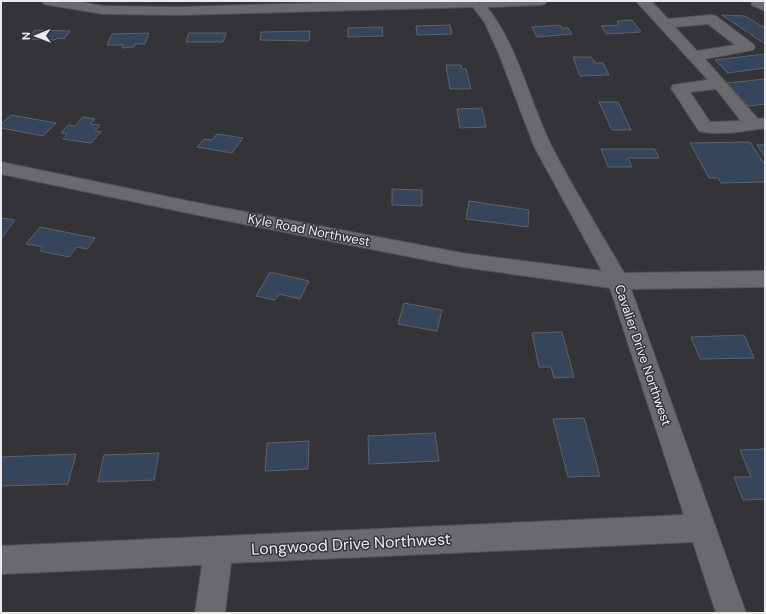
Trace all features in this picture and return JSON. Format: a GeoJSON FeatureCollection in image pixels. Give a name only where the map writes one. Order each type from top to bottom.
{"type":"FeatureCollection","features":[{"type":"Feature","properties":{"kind":"street"},"geometry":{"type":"LineString","coordinates":[[49,1],[103,10],[136,11],[276,10],[540,1]]}},
{"type":"Feature","properties":{"kind":"street"},"geometry":{"type":"LineString","coordinates":[[643,1],[666,24],[693,56],[759,124]]}},
{"type":"Feature","properties":{"kind":"street"},"geometry":{"type":"LineString","coordinates":[[760,1],[757,2],[765,7]]}},
{"type":"Feature","properties":{"kind":"street","name":"Cavalier Drive Northwest"},"geometry":{"type":"LineString","coordinates":[[477,2],[492,22],[507,54],[543,146],[618,281],[731,613]]}},
{"type":"Feature","properties":{"kind":"street"},"geometry":{"type":"LineString","coordinates":[[666,24],[711,19],[748,47]]}},
{"type":"Feature","properties":{"kind":"street"},"geometry":{"type":"LineString","coordinates":[[693,56],[748,47],[765,48]]}},
{"type":"Feature","properties":{"kind":"street"},"geometry":{"type":"LineString","coordinates":[[720,84],[679,88],[705,127],[759,124]]}},
{"type":"Feature","properties":{"kind":"street","name":"Kyle Road Northwest"},"geometry":{"type":"LineString","coordinates":[[1,168],[193,208],[462,260],[618,281],[765,280]]}},
{"type":"Feature","properties":{"kind":"street","name":"Longwood Drive Northwest"},"geometry":{"type":"LineString","coordinates":[[1,560],[701,528]]}},
{"type":"Feature","properties":{"kind":"street"},"geometry":{"type":"LineString","coordinates":[[210,613],[218,551]]}},
{"type":"Feature","properties":{"kind":"building"},"geometry":{"type":"Polygon","coordinates":[[[722,15],[745,16],[765,28],[765,44],[722,15]]]}},
{"type":"Feature","properties":{"kind":"building"},"geometry":{"type":"Polygon","coordinates":[[[632,20],[641,32],[607,34],[601,26],[619,25],[617,21],[632,20]]]}},
{"type":"Feature","properties":{"kind":"building"},"geometry":{"type":"Polygon","coordinates":[[[450,25],[452,34],[417,35],[416,26],[450,25]]]}},
{"type":"Feature","properties":{"kind":"building"},"geometry":{"type":"Polygon","coordinates":[[[560,25],[562,28],[568,28],[572,34],[537,37],[532,27],[560,25]]]}},
{"type":"Feature","properties":{"kind":"building"},"geometry":{"type":"Polygon","coordinates":[[[382,27],[383,36],[348,37],[348,28],[382,27]]]}},
{"type":"Feature","properties":{"kind":"building"},"geometry":{"type":"Polygon","coordinates":[[[35,30],[70,31],[64,39],[27,39],[35,30]]]}},
{"type":"Feature","properties":{"kind":"building"},"geometry":{"type":"Polygon","coordinates":[[[310,31],[309,41],[260,40],[261,32],[310,31]]]}},
{"type":"Feature","properties":{"kind":"building"},"geometry":{"type":"Polygon","coordinates":[[[149,33],[145,44],[135,44],[134,47],[122,48],[124,45],[107,45],[112,34],[149,33]]]}},
{"type":"Feature","properties":{"kind":"building"},"geometry":{"type":"Polygon","coordinates":[[[189,33],[226,33],[223,42],[186,42],[189,33]]]}},
{"type":"Feature","properties":{"kind":"building"},"geometry":{"type":"Polygon","coordinates":[[[765,54],[765,68],[728,73],[715,60],[765,54]]]}},
{"type":"Feature","properties":{"kind":"building"},"geometry":{"type":"Polygon","coordinates":[[[573,57],[591,57],[595,63],[603,63],[609,75],[580,76],[573,57]]]}},
{"type":"Feature","properties":{"kind":"building"},"geometry":{"type":"Polygon","coordinates":[[[446,65],[461,65],[462,69],[466,69],[471,89],[450,89],[446,65]]]}},
{"type":"Feature","properties":{"kind":"building"},"geometry":{"type":"Polygon","coordinates":[[[765,79],[765,104],[748,106],[727,83],[765,79]]]}},
{"type":"Feature","properties":{"kind":"building"},"geometry":{"type":"Polygon","coordinates":[[[599,102],[618,102],[631,130],[612,130],[599,102]]]}},
{"type":"Feature","properties":{"kind":"building"},"geometry":{"type":"Polygon","coordinates":[[[482,108],[486,127],[460,128],[457,109],[482,108]]]}},
{"type":"Feature","properties":{"kind":"building"},"geometry":{"type":"Polygon","coordinates":[[[11,115],[56,123],[43,136],[1,128],[1,124],[11,115]]]}},
{"type":"Feature","properties":{"kind":"building"},"geometry":{"type":"Polygon","coordinates":[[[83,117],[95,119],[90,124],[100,125],[95,131],[101,132],[91,143],[63,139],[67,134],[61,133],[68,125],[75,126],[83,117]]]}},
{"type":"Feature","properties":{"kind":"building"},"geometry":{"type":"Polygon","coordinates":[[[217,134],[243,138],[232,153],[197,147],[204,139],[212,140],[217,134]]]}},
{"type":"Feature","properties":{"kind":"building"},"geometry":{"type":"Polygon","coordinates":[[[750,142],[765,165],[765,182],[721,183],[718,178],[709,178],[690,143],[750,142]]]}},
{"type":"Feature","properties":{"kind":"building"},"geometry":{"type":"Polygon","coordinates":[[[757,145],[765,145],[765,157],[757,145]]]}},
{"type":"Feature","properties":{"kind":"building"},"geometry":{"type":"Polygon","coordinates":[[[601,149],[655,149],[659,158],[628,158],[632,167],[608,167],[601,149]]]}},
{"type":"Feature","properties":{"kind":"building"},"geometry":{"type":"Polygon","coordinates":[[[392,189],[422,190],[422,206],[392,205],[392,189]]]}},
{"type":"Feature","properties":{"kind":"building"},"geometry":{"type":"Polygon","coordinates":[[[469,201],[529,210],[528,227],[466,219],[469,201]]]}},
{"type":"Feature","properties":{"kind":"building"},"geometry":{"type":"Polygon","coordinates":[[[1,218],[15,220],[1,239],[1,218]]]}},
{"type":"Feature","properties":{"kind":"building"},"geometry":{"type":"Polygon","coordinates":[[[40,227],[95,238],[87,249],[77,247],[69,257],[40,251],[43,247],[26,244],[40,227]]]}},
{"type":"Feature","properties":{"kind":"building"},"geometry":{"type":"Polygon","coordinates":[[[270,272],[309,281],[300,299],[279,294],[275,300],[256,296],[270,272]]]}},
{"type":"Feature","properties":{"kind":"building"},"geometry":{"type":"Polygon","coordinates":[[[404,303],[442,310],[437,331],[398,324],[404,303]]]}},
{"type":"Feature","properties":{"kind":"building"},"geometry":{"type":"Polygon","coordinates":[[[562,332],[574,377],[554,378],[551,367],[539,367],[532,333],[562,332]]]}},
{"type":"Feature","properties":{"kind":"building"},"geometry":{"type":"Polygon","coordinates":[[[744,335],[754,358],[700,359],[691,337],[744,335]]]}},
{"type":"Feature","properties":{"kind":"building"},"geometry":{"type":"Polygon","coordinates":[[[584,418],[600,476],[568,477],[553,419],[584,418]]]}},
{"type":"Feature","properties":{"kind":"building"},"geometry":{"type":"Polygon","coordinates":[[[435,433],[439,461],[369,464],[368,436],[435,433]]]}},
{"type":"Feature","properties":{"kind":"building"},"geometry":{"type":"Polygon","coordinates":[[[309,441],[308,469],[265,471],[267,443],[309,441]]]}},
{"type":"Feature","properties":{"kind":"building"},"geometry":{"type":"Polygon","coordinates":[[[765,449],[765,499],[743,500],[734,477],[751,477],[740,450],[765,449]]]}},
{"type":"Feature","properties":{"kind":"building"},"geometry":{"type":"Polygon","coordinates":[[[159,453],[154,480],[98,482],[104,455],[159,453]]]}},
{"type":"Feature","properties":{"kind":"building"},"geometry":{"type":"Polygon","coordinates":[[[76,454],[68,484],[1,486],[1,457],[76,454]]]}}]}
